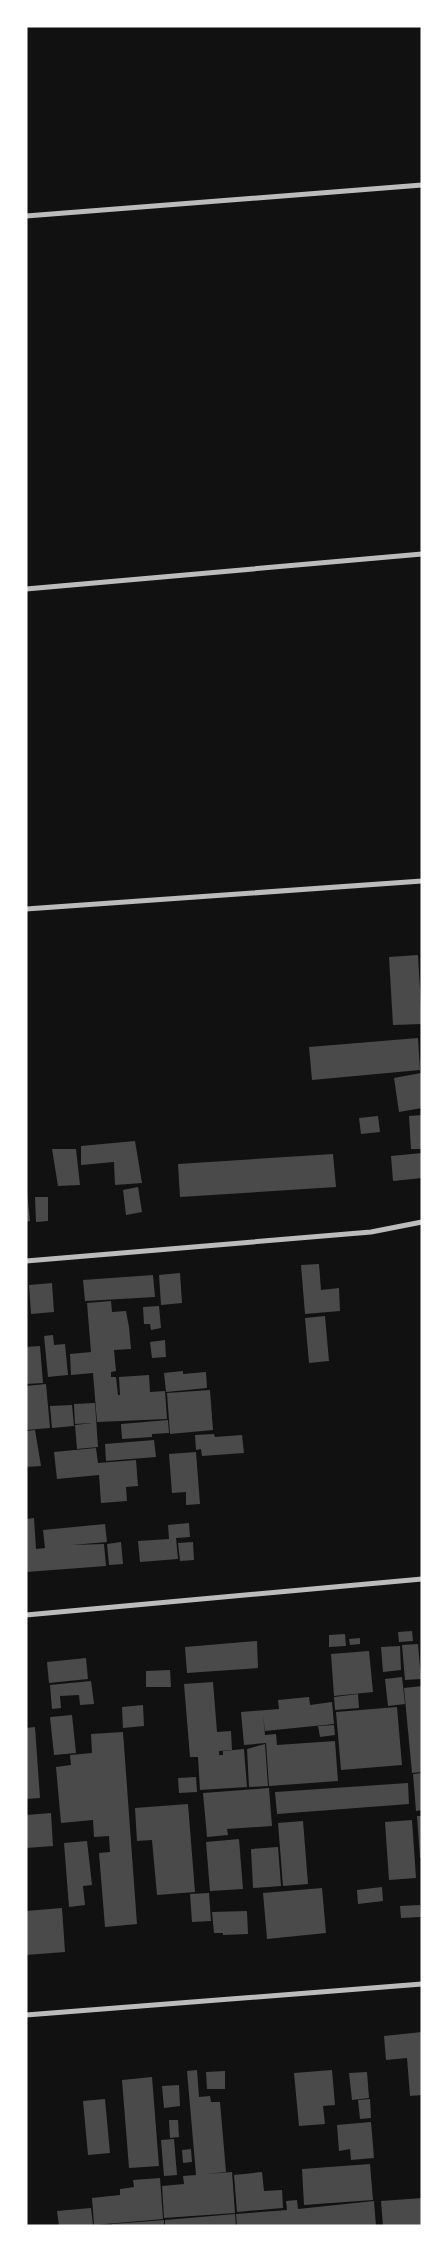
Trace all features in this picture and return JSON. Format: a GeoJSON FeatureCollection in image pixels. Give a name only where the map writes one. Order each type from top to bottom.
{"type":"FeatureCollection","features":[{"type":"Feature","properties":{"kind":"street"},"geometry":{"type":"LineString","coordinates":[[26,216],[422,185]]}},
{"type":"Feature","properties":{"kind":"street"},"geometry":{"type":"LineString","coordinates":[[26,589],[422,554]]}},
{"type":"Feature","properties":{"kind":"street"},"geometry":{"type":"LineString","coordinates":[[26,909],[422,881]]}},
{"type":"Feature","properties":{"kind":"street"},"geometry":{"type":"LineString","coordinates":[[26,1261],[371,1232],[422,1222]]}},
{"type":"Feature","properties":{"kind":"street"},"geometry":{"type":"LineString","coordinates":[[26,1615],[422,1579]]}},
{"type":"Feature","properties":{"kind":"street"},"geometry":{"type":"LineString","coordinates":[[26,2015],[422,1984]]}},
{"type":"Feature","properties":{"kind":"building"},"geometry":{"type":"Polygon","coordinates":[[[418,955],[422,1024],[393,1025],[389,957],[418,955]]]}},
{"type":"Feature","properties":{"kind":"building"},"geometry":{"type":"Polygon","coordinates":[[[418,1038],[420,1070],[312,1080],[309,1047],[418,1038]]]}},
{"type":"Feature","properties":{"kind":"building"},"geometry":{"type":"Polygon","coordinates":[[[421,1073],[422,1108],[399,1112],[394,1078],[421,1073]]]}},
{"type":"Feature","properties":{"kind":"building"},"geometry":{"type":"Polygon","coordinates":[[[422,1115],[422,1149],[411,1149],[409,1116],[422,1115]]]}},
{"type":"Feature","properties":{"kind":"building"},"geometry":{"type":"Polygon","coordinates":[[[378,1116],[380,1132],[361,1134],[359,1118],[378,1116]]]}},
{"type":"Feature","properties":{"kind":"building"},"geometry":{"type":"Polygon","coordinates":[[[135,1141],[142,1183],[115,1185],[114,1162],[81,1165],[81,1146],[135,1141]]]}},
{"type":"Feature","properties":{"kind":"building"},"geometry":{"type":"Polygon","coordinates":[[[52,1149],[76,1149],[80,1185],[58,1186],[52,1149]]]}},
{"type":"Feature","properties":{"kind":"building"},"geometry":{"type":"Polygon","coordinates":[[[422,1153],[422,1178],[393,1181],[391,1156],[422,1153]]]}},
{"type":"Feature","properties":{"kind":"building"},"geometry":{"type":"Polygon","coordinates":[[[333,1154],[336,1187],[180,1197],[178,1164],[333,1154]]]}},
{"type":"Feature","properties":{"kind":"building"},"geometry":{"type":"Polygon","coordinates":[[[26,1183],[30,1221],[26,1222],[26,1183]]]}},
{"type":"Feature","properties":{"kind":"building"},"geometry":{"type":"Polygon","coordinates":[[[138,1187],[142,1212],[126,1215],[123,1190],[138,1187]]]}},
{"type":"Feature","properties":{"kind":"building"},"geometry":{"type":"Polygon","coordinates":[[[35,1197],[48,1197],[48,1221],[36,1222],[35,1197]]]}},
{"type":"Feature","properties":{"kind":"building"},"geometry":{"type":"Polygon","coordinates":[[[319,1264],[321,1290],[339,1288],[340,1311],[305,1314],[301,1265],[319,1264]]]}},
{"type":"Feature","properties":{"kind":"building"},"geometry":{"type":"Polygon","coordinates":[[[180,1273],[182,1303],[161,1305],[159,1275],[180,1273]]]}},
{"type":"Feature","properties":{"kind":"building"},"geometry":{"type":"Polygon","coordinates":[[[153,1275],[155,1297],[85,1301],[83,1280],[153,1275]]]}},
{"type":"Feature","properties":{"kind":"building"},"geometry":{"type":"Polygon","coordinates":[[[52,1283],[54,1312],[31,1314],[29,1285],[52,1283]]]}},
{"type":"Feature","properties":{"kind":"building"},"geometry":{"type":"Polygon","coordinates":[[[111,1301],[112,1312],[126,1311],[131,1349],[114,1350],[116,1371],[111,1372],[111,1377],[116,1377],[118,1395],[120,1395],[119,1377],[149,1375],[150,1392],[165,1391],[167,1419],[97,1422],[93,1373],[71,1375],[70,1354],[91,1352],[87,1303],[111,1301]]]}},
{"type":"Feature","properties":{"kind":"building"},"geometry":{"type":"Polygon","coordinates":[[[159,1306],[161,1328],[151,1330],[150,1324],[144,1324],[143,1307],[159,1306]]]}},
{"type":"Feature","properties":{"kind":"building"},"geometry":{"type":"Polygon","coordinates":[[[325,1316],[329,1361],[309,1363],[305,1318],[325,1316]]]}},
{"type":"Feature","properties":{"kind":"building"},"geometry":{"type":"Polygon","coordinates":[[[53,1335],[54,1345],[65,1344],[68,1375],[48,1377],[44,1336],[53,1335]]]}},
{"type":"Feature","properties":{"kind":"building"},"geometry":{"type":"Polygon","coordinates":[[[165,1340],[166,1357],[152,1358],[150,1342],[165,1340]]]}},
{"type":"Feature","properties":{"kind":"building"},"geometry":{"type":"Polygon","coordinates":[[[40,1346],[43,1383],[26,1384],[26,1347],[40,1346]]]}},
{"type":"Feature","properties":{"kind":"building"},"geometry":{"type":"Polygon","coordinates":[[[183,1371],[183,1374],[206,1372],[207,1388],[166,1392],[164,1373],[183,1371]]]}},
{"type":"Feature","properties":{"kind":"building"},"geometry":{"type":"Polygon","coordinates":[[[46,1384],[50,1428],[26,1430],[26,1386],[46,1384]]]}},
{"type":"Feature","properties":{"kind":"building"},"geometry":{"type":"Polygon","coordinates":[[[210,1390],[213,1430],[170,1434],[167,1393],[210,1390]]]}},
{"type":"Feature","properties":{"kind":"building"},"geometry":{"type":"Polygon","coordinates":[[[95,1403],[98,1447],[77,1449],[75,1425],[92,1423],[75,1424],[74,1404],[95,1403]]]}},
{"type":"Feature","properties":{"kind":"building"},"geometry":{"type":"Polygon","coordinates":[[[72,1405],[74,1426],[52,1428],[50,1406],[72,1405]]]}},
{"type":"Feature","properties":{"kind":"building"},"geometry":{"type":"Polygon","coordinates":[[[168,1420],[169,1433],[152,1434],[152,1437],[122,1439],[121,1424],[168,1420]]]}},
{"type":"Feature","properties":{"kind":"building"},"geometry":{"type":"Polygon","coordinates":[[[35,1430],[41,1466],[26,1467],[26,1431],[35,1430]]]}},
{"type":"Feature","properties":{"kind":"building"},"geometry":{"type":"Polygon","coordinates":[[[214,1434],[215,1437],[242,1435],[244,1453],[202,1456],[201,1449],[196,1450],[195,1435],[214,1434]]]}},
{"type":"Feature","properties":{"kind":"building"},"geometry":{"type":"Polygon","coordinates":[[[154,1440],[156,1457],[106,1461],[105,1444],[154,1440]]]}},
{"type":"Feature","properties":{"kind":"building"},"geometry":{"type":"Polygon","coordinates":[[[96,1448],[98,1463],[136,1460],[138,1486],[126,1487],[127,1501],[101,1503],[99,1475],[57,1479],[54,1452],[96,1448]]]}},
{"type":"Feature","properties":{"kind":"building"},"geometry":{"type":"Polygon","coordinates":[[[196,1452],[200,1504],[186,1505],[186,1492],[172,1493],[169,1454],[196,1452]]]}},
{"type":"Feature","properties":{"kind":"building"},"geometry":{"type":"Polygon","coordinates":[[[34,1518],[36,1549],[45,1548],[43,1530],[105,1524],[107,1542],[72,1545],[104,1544],[106,1566],[26,1572],[26,1519],[34,1518]]]}},
{"type":"Feature","properties":{"kind":"building"},"geometry":{"type":"Polygon","coordinates":[[[189,1523],[190,1537],[176,1538],[178,1559],[140,1562],[138,1541],[169,1539],[168,1525],[189,1523]]]}},
{"type":"Feature","properties":{"kind":"building"},"geometry":{"type":"Polygon","coordinates":[[[121,1542],[123,1564],[109,1565],[107,1544],[121,1542]]]}},
{"type":"Feature","properties":{"kind":"building"},"geometry":{"type":"Polygon","coordinates":[[[193,1542],[194,1560],[180,1561],[178,1543],[193,1542]]]}},
{"type":"Feature","properties":{"kind":"building"},"geometry":{"type":"Polygon","coordinates":[[[412,1631],[413,1641],[399,1642],[398,1632],[412,1631]]]}},
{"type":"Feature","properties":{"kind":"building"},"geometry":{"type":"Polygon","coordinates":[[[345,1634],[346,1646],[329,1647],[329,1635],[345,1634]]]}},
{"type":"Feature","properties":{"kind":"building"},"geometry":{"type":"Polygon","coordinates":[[[360,1638],[360,1644],[350,1645],[349,1639],[360,1638]]]}},
{"type":"Feature","properties":{"kind":"building"},"geometry":{"type":"Polygon","coordinates":[[[257,1641],[258,1668],[187,1673],[185,1647],[257,1641]]]}},
{"type":"Feature","properties":{"kind":"building"},"geometry":{"type":"Polygon","coordinates":[[[418,1644],[421,1679],[405,1680],[402,1645],[418,1644]]]}},
{"type":"Feature","properties":{"kind":"building"},"geometry":{"type":"Polygon","coordinates":[[[400,1646],[401,1670],[383,1672],[381,1647],[400,1646]]]}},
{"type":"Feature","properties":{"kind":"building"},"geometry":{"type":"Polygon","coordinates":[[[369,1651],[373,1692],[334,1696],[331,1654],[369,1651]]]}},
{"type":"Feature","properties":{"kind":"building"},"geometry":{"type":"Polygon","coordinates":[[[86,1658],[88,1679],[49,1683],[47,1662],[86,1658]]]}},
{"type":"Feature","properties":{"kind":"building"},"geometry":{"type":"Polygon","coordinates":[[[170,1670],[171,1687],[146,1687],[146,1671],[170,1670]]]}},
{"type":"Feature","properties":{"kind":"building"},"geometry":{"type":"Polygon","coordinates":[[[402,1677],[405,1704],[388,1706],[385,1679],[402,1677]]]}},
{"type":"Feature","properties":{"kind":"building"},"geometry":{"type":"Polygon","coordinates":[[[91,1681],[94,1704],[80,1705],[79,1695],[60,1696],[61,1708],[52,1709],[50,1685],[91,1681]]]}},
{"type":"Feature","properties":{"kind":"building"},"geometry":{"type":"Polygon","coordinates":[[[213,1682],[217,1732],[231,1731],[232,1750],[219,1751],[219,1755],[223,1755],[223,1751],[244,1749],[247,1787],[200,1790],[198,1757],[190,1757],[184,1684],[213,1682]]]}},
{"type":"Feature","properties":{"kind":"building"},"geometry":{"type":"Polygon","coordinates":[[[422,1686],[422,1772],[412,1773],[404,1688],[422,1686]]]}},
{"type":"Feature","properties":{"kind":"building"},"geometry":{"type":"Polygon","coordinates":[[[358,1694],[359,1708],[335,1710],[334,1697],[358,1694]]]}},
{"type":"Feature","properties":{"kind":"building"},"geometry":{"type":"Polygon","coordinates":[[[309,1697],[310,1705],[332,1702],[334,1724],[265,1731],[263,1715],[265,1735],[276,1734],[277,1745],[335,1741],[338,1781],[269,1786],[266,1743],[244,1745],[241,1712],[279,1709],[278,1700],[309,1697]]]}},
{"type":"Feature","properties":{"kind":"building"},"geometry":{"type":"Polygon","coordinates":[[[143,1705],[144,1726],[123,1728],[122,1707],[143,1705]]]}},
{"type":"Feature","properties":{"kind":"building"},"geometry":{"type":"Polygon","coordinates":[[[397,1707],[402,1765],[341,1770],[336,1712],[397,1707]]]}},
{"type":"Feature","properties":{"kind":"building"},"geometry":{"type":"Polygon","coordinates":[[[72,1715],[76,1753],[54,1755],[50,1717],[72,1715]]]}},
{"type":"Feature","properties":{"kind":"building"},"geometry":{"type":"Polygon","coordinates":[[[334,1725],[335,1735],[320,1737],[318,1726],[334,1725]]]}},
{"type":"Feature","properties":{"kind":"building"},"geometry":{"type":"Polygon","coordinates":[[[35,1727],[40,1798],[26,1799],[26,1728],[35,1727]]]}},
{"type":"Feature","properties":{"kind":"building"},"geometry":{"type":"Polygon","coordinates":[[[123,1732],[137,1924],[105,1927],[99,1853],[110,1852],[109,1836],[94,1837],[93,1820],[61,1823],[56,1767],[71,1765],[70,1755],[92,1753],[91,1734],[123,1732]]]}},
{"type":"Feature","properties":{"kind":"building"},"geometry":{"type":"Polygon","coordinates":[[[265,1744],[268,1786],[249,1787],[247,1749],[265,1744]]]}},
{"type":"Feature","properties":{"kind":"building"},"geometry":{"type":"Polygon","coordinates":[[[422,1773],[422,1810],[416,1811],[413,1774],[422,1773]]]}},
{"type":"Feature","properties":{"kind":"building"},"geometry":{"type":"Polygon","coordinates":[[[196,1777],[197,1792],[179,1793],[178,1778],[196,1777]]]}},
{"type":"Feature","properties":{"kind":"building"},"geometry":{"type":"Polygon","coordinates":[[[408,1783],[409,1804],[277,1814],[275,1792],[408,1783]]]}},
{"type":"Feature","properties":{"kind":"building"},"geometry":{"type":"Polygon","coordinates":[[[269,1788],[272,1826],[227,1829],[228,1835],[207,1837],[203,1793],[269,1788]]]}},
{"type":"Feature","properties":{"kind":"building"},"geometry":{"type":"Polygon","coordinates":[[[188,1804],[195,1892],[157,1895],[152,1840],[137,1841],[135,1808],[188,1804]]]}},
{"type":"Feature","properties":{"kind":"building"},"geometry":{"type":"Polygon","coordinates":[[[51,1813],[53,1846],[26,1848],[26,1815],[51,1813]]]}},
{"type":"Feature","properties":{"kind":"building"},"geometry":{"type":"Polygon","coordinates":[[[417,1816],[422,1816],[422,1858],[420,1858],[417,1816]]]}},
{"type":"Feature","properties":{"kind":"building"},"geometry":{"type":"Polygon","coordinates":[[[412,1820],[416,1878],[389,1880],[385,1822],[412,1820]]]}},
{"type":"Feature","properties":{"kind":"building"},"geometry":{"type":"Polygon","coordinates":[[[303,1821],[308,1884],[283,1886],[278,1823],[303,1821]]]}},
{"type":"Feature","properties":{"kind":"building"},"geometry":{"type":"Polygon","coordinates":[[[239,1839],[243,1889],[210,1891],[206,1842],[239,1839]]]}},
{"type":"Feature","properties":{"kind":"building"},"geometry":{"type":"Polygon","coordinates":[[[87,1841],[92,1885],[83,1886],[85,1905],[69,1907],[64,1843],[87,1841]]]}},
{"type":"Feature","properties":{"kind":"building"},"geometry":{"type":"Polygon","coordinates":[[[278,1847],[281,1886],[253,1888],[251,1849],[278,1847]]]}},
{"type":"Feature","properties":{"kind":"building"},"geometry":{"type":"Polygon","coordinates":[[[382,1887],[383,1901],[358,1904],[357,1890],[382,1887]]]}},
{"type":"Feature","properties":{"kind":"building"},"geometry":{"type":"Polygon","coordinates":[[[322,1888],[326,1933],[267,1939],[263,1893],[322,1888]]]}},
{"type":"Feature","properties":{"kind":"building"},"geometry":{"type":"Polygon","coordinates":[[[209,1893],[211,1921],[192,1922],[190,1894],[209,1893]]]}},
{"type":"Feature","properties":{"kind":"building"},"geometry":{"type":"Polygon","coordinates":[[[420,1905],[421,1917],[401,1918],[400,1906],[420,1905]]]}},
{"type":"Feature","properties":{"kind":"building"},"geometry":{"type":"Polygon","coordinates":[[[62,1908],[65,1952],[26,1955],[26,1911],[62,1908]]]}},
{"type":"Feature","properties":{"kind":"building"},"geometry":{"type":"Polygon","coordinates":[[[247,1911],[248,1934],[223,1935],[223,1933],[214,1933],[212,1912],[247,1911]]]}},
{"type":"Feature","properties":{"kind":"building"},"geometry":{"type":"Polygon","coordinates":[[[422,2032],[422,2095],[410,2096],[407,2058],[386,2060],[384,2036],[422,2032]]]}},
{"type":"Feature","properties":{"kind":"building"},"geometry":{"type":"Polygon","coordinates":[[[197,2070],[199,2097],[210,2096],[211,2102],[220,2102],[226,2172],[206,2174],[232,2172],[235,2213],[164,2218],[162,2186],[184,2184],[183,2176],[196,2175],[187,2071],[197,2070]]]}},
{"type":"Feature","properties":{"kind":"building"},"geometry":{"type":"Polygon","coordinates":[[[332,2070],[335,2105],[323,2106],[325,2124],[299,2126],[294,2073],[332,2070]]]}},
{"type":"Feature","properties":{"kind":"building"},"geometry":{"type":"Polygon","coordinates":[[[225,2071],[225,2089],[207,2089],[206,2072],[225,2071]]]}},
{"type":"Feature","properties":{"kind":"building"},"geometry":{"type":"Polygon","coordinates":[[[367,2072],[369,2098],[352,2100],[349,2073],[367,2072]]]}},
{"type":"Feature","properties":{"kind":"building"},"geometry":{"type":"Polygon","coordinates":[[[152,2077],[159,2166],[129,2168],[122,2080],[152,2077]]]}},
{"type":"Feature","properties":{"kind":"building"},"geometry":{"type":"Polygon","coordinates":[[[179,2085],[180,2106],[164,2108],[162,2086],[179,2085]]]}},
{"type":"Feature","properties":{"kind":"building"},"geometry":{"type":"Polygon","coordinates":[[[105,2099],[110,2153],[88,2155],[83,2101],[105,2099]]]}},
{"type":"Feature","properties":{"kind":"building"},"geometry":{"type":"Polygon","coordinates":[[[370,2099],[371,2118],[360,2119],[358,2100],[370,2099]]]}},
{"type":"Feature","properties":{"kind":"building"},"geometry":{"type":"Polygon","coordinates":[[[169,2120],[178,2120],[179,2137],[170,2138],[169,2120]]]}},
{"type":"Feature","properties":{"kind":"building"},"geometry":{"type":"Polygon","coordinates":[[[371,2122],[374,2158],[351,2160],[350,2149],[339,2151],[337,2125],[371,2122]]]}},
{"type":"Feature","properties":{"kind":"building"},"geometry":{"type":"Polygon","coordinates":[[[174,2139],[177,2175],[164,2176],[161,2140],[174,2139]]]}},
{"type":"Feature","properties":{"kind":"building"},"geometry":{"type":"Polygon","coordinates":[[[191,2149],[192,2162],[183,2163],[182,2150],[191,2149]]]}},
{"type":"Feature","properties":{"kind":"building"},"geometry":{"type":"Polygon","coordinates":[[[370,2164],[373,2200],[304,2205],[302,2169],[370,2164]]]}},
{"type":"Feature","properties":{"kind":"building"},"geometry":{"type":"Polygon","coordinates":[[[262,2172],[264,2191],[282,2190],[283,2208],[237,2212],[234,2175],[262,2172]]]}},
{"type":"Feature","properties":{"kind":"building"},"geometry":{"type":"Polygon","coordinates":[[[160,2178],[163,2219],[94,2225],[92,2198],[120,2195],[120,2189],[134,2187],[133,2180],[160,2178]]]}},
{"type":"Feature","properties":{"kind":"building"},"geometry":{"type":"Polygon","coordinates":[[[422,2198],[422,2226],[383,2226],[381,2201],[422,2198]]]}},
{"type":"Feature","properties":{"kind":"building"},"geometry":{"type":"Polygon","coordinates":[[[297,2200],[298,2209],[374,2201],[376,2226],[237,2226],[236,2214],[287,2210],[286,2201],[297,2200]]]}},
{"type":"Feature","properties":{"kind":"building"},"geometry":{"type":"Polygon","coordinates":[[[91,2208],[93,2225],[59,2226],[57,2211],[91,2208]]]}},
{"type":"Feature","properties":{"kind":"building"},"geometry":{"type":"Polygon","coordinates":[[[235,2214],[236,2226],[165,2226],[165,2220],[235,2214]]]}},
{"type":"Feature","properties":{"kind":"building"},"geometry":{"type":"Polygon","coordinates":[[[164,2220],[164,2226],[112,2226],[112,2224],[164,2220]]]}}]}
